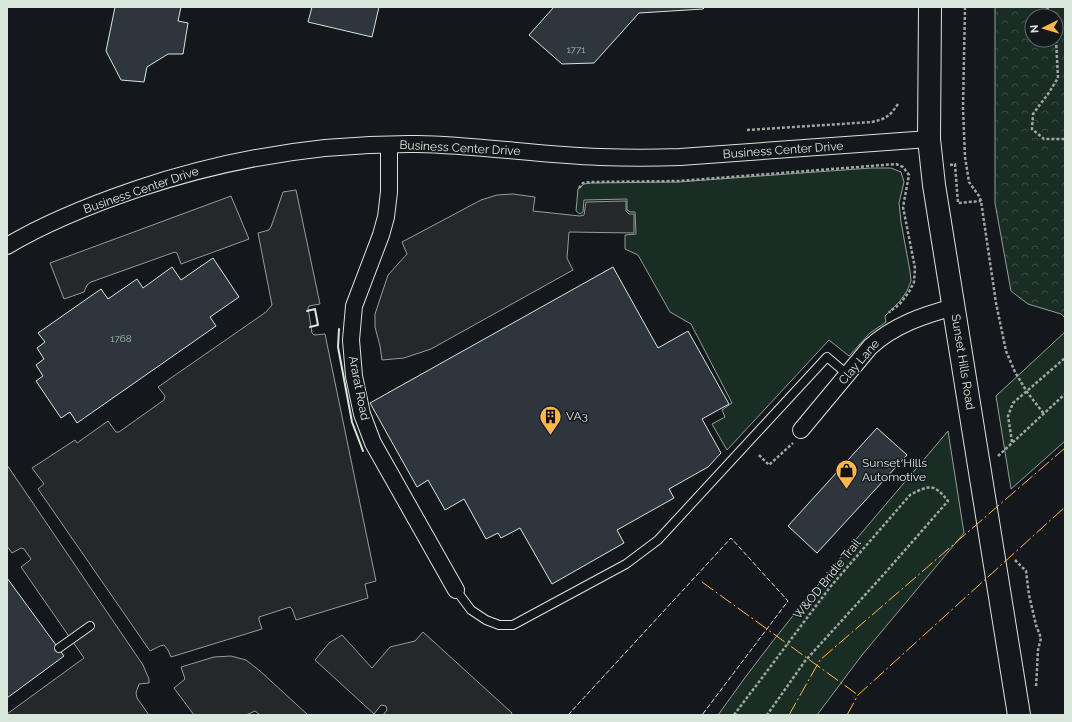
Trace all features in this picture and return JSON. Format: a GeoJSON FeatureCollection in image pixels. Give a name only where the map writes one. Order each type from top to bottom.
{"type":"FeatureCollection","features":[{"type":"Feature","properties":{"kind":"main road","name":"Sunset Hills Road"},"geometry":{"type":"LineString","coordinates":[[930,7],[929,139],[934,185],[1020,715]]}},
{"type":"Feature","properties":{"kind":"street","name":"Business Center Drive"},"geometry":{"type":"LineString","coordinates":[[7,246],[94,205],[138,189],[191,172],[292,151],[345,146],[450,146],[600,157],[652,158],[702,156],[929,139]]}},
{"type":"Feature","properties":{"kind":"street","name":"Ararat Road"},"geometry":{"type":"LineString","coordinates":[[389,145],[389,192],[386,217],[381,235],[354,306],[351,340],[354,376],[362,414],[373,443],[456,590]]}},
{"type":"Feature","properties":{"kind":"street","name":"Clay Lane"},"geometry":{"type":"LineString","coordinates":[[799,434],[870,347],[882,336],[899,326],[954,307]]}},
{"type":"Feature","properties":{"kind":"lane"},"geometry":{"type":"LineString","coordinates":[[456,590],[471,610],[498,626],[513,625],[586,587],[626,564],[658,540],[827,357],[848,374]]}},
{"type":"Feature","properties":{"kind":"lane"},"geometry":{"type":"LineString","coordinates":[[59,648],[90,626]]}},
{"type":"Feature","properties":{"kind":"path"},"geometry":{"type":"LineString","coordinates":[[965,7],[963,108],[965,157],[969,182],[979,196],[996,303],[1006,351],[1026,392],[1044,414]]}},
{"type":"Feature","properties":{"kind":"path"},"geometry":{"type":"LineString","coordinates":[[1056,48],[1058,78],[1033,114],[1032,129],[1044,139],[1065,139]]}},
{"type":"Feature","properties":{"kind":"path"},"geometry":{"type":"LineString","coordinates":[[747,130],[872,122],[885,119],[898,104]]}},
{"type":"Feature","properties":{"kind":"path"},"geometry":{"type":"LineString","coordinates":[[579,188],[583,183],[591,182],[616,183],[680,181],[896,164],[903,167],[909,175],[902,207],[915,268],[914,282],[909,292],[899,305],[890,311],[887,319],[891,331]]}},
{"type":"Feature","properties":{"kind":"path"},"geometry":{"type":"LineString","coordinates":[[948,165],[955,164],[958,203],[980,201]]}},
{"type":"Feature","properties":{"kind":"path"},"geometry":{"type":"LineString","coordinates":[[1012,443],[1008,416],[1013,403],[1065,358]]}},
{"type":"Feature","properties":{"kind":"path"},"geometry":{"type":"LineString","coordinates":[[999,463],[998,456],[1065,394]]}},
{"type":"Feature","properties":{"kind":"path"},"geometry":{"type":"LineString","coordinates":[[759,455],[769,465],[799,434]]}},
{"type":"Feature","properties":{"kind":"path","name":"W&OD Bridle Trail"},"geometry":{"type":"LineString","coordinates":[[734,715],[831,586],[910,495],[926,487],[936,488],[948,501],[805,661],[767,715]]}},
{"type":"Feature","properties":{"kind":"path"},"geometry":{"type":"LineString","coordinates":[[1014,559],[1026,571],[1036,625],[1041,638],[1038,650],[1036,690]]}},
{"type":"Feature","properties":{"kind":"green space"},"geometry":{"type":"Polygon","coordinates":[[[995,7],[1065,7],[1065,318],[1061,314],[1028,304],[1011,291],[995,203],[995,7]]]}},
{"type":"Feature","properties":{"kind":"green space"},"geometry":{"type":"Polygon","coordinates":[[[871,168],[891,168],[901,172],[904,182],[899,203],[911,281],[907,291],[900,301],[885,316],[886,322],[870,333],[849,356],[829,340],[727,450],[712,424],[725,417],[722,410],[732,403],[691,324],[670,312],[638,255],[625,249],[625,235],[636,234],[635,212],[630,212],[627,210],[627,199],[584,200],[583,212],[580,214],[576,211],[578,189],[584,184],[591,183],[678,182],[871,168]]]}},
{"type":"Feature","properties":{"kind":"green space"},"geometry":{"type":"Polygon","coordinates":[[[1065,332],[1065,441],[1011,489],[996,396],[1065,332]]]}},
{"type":"Feature","properties":{"kind":"green space"},"geometry":{"type":"Polygon","coordinates":[[[948,431],[964,533],[862,655],[817,715],[718,715],[772,642],[801,606],[859,535],[948,431]]]}},
{"type":"Feature","properties":{"kind":"shaded area"},"geometry":{"type":"Polygon","coordinates":[[[296,190],[320,304],[309,306],[308,308],[312,333],[314,335],[325,334],[376,581],[365,584],[368,598],[296,620],[290,607],[259,617],[262,629],[171,657],[164,645],[150,651],[38,489],[44,484],[32,468],[75,440],[77,443],[108,421],[116,432],[119,432],[164,400],[165,396],[158,387],[266,312],[272,305],[258,233],[269,230],[271,227],[283,192],[296,190]]]}},
{"type":"Feature","properties":{"kind":"shaded area"},"geometry":{"type":"Polygon","coordinates":[[[513,194],[535,197],[533,211],[580,216],[584,215],[586,202],[626,201],[626,211],[629,214],[634,214],[634,233],[569,232],[567,258],[573,270],[431,349],[404,358],[382,360],[375,327],[375,314],[388,275],[407,254],[402,242],[481,200],[497,195],[513,194]]]}},
{"type":"Feature","properties":{"kind":"shaded area"},"geometry":{"type":"Polygon","coordinates":[[[231,196],[249,239],[181,264],[177,253],[175,252],[91,282],[87,285],[84,292],[64,299],[50,263],[231,196]]]}},
{"type":"Feature","properties":{"kind":"shaded area"},"geometry":{"type":"Polygon","coordinates":[[[7,465],[143,665],[149,679],[149,683],[139,684],[136,693],[137,698],[149,715],[7,715],[84,658],[21,567],[31,559],[24,549],[21,548],[12,553],[7,546],[7,465]]]}},
{"type":"Feature","properties":{"kind":"shaded area"},"geometry":{"type":"Polygon","coordinates":[[[423,632],[512,713],[511,715],[383,715],[387,710],[386,706],[381,705],[374,714],[315,660],[329,643],[342,635],[372,668],[390,647],[415,641],[423,632]]]}},
{"type":"Feature","properties":{"kind":"shaded area"},"geometry":{"type":"Polygon","coordinates":[[[231,656],[246,660],[308,715],[260,715],[255,711],[246,715],[194,715],[174,688],[185,679],[181,667],[214,657],[231,656]]]}},
{"type":"Feature","properties":{"kind":"building"},"geometry":{"type":"Polygon","coordinates":[[[115,7],[181,7],[178,21],[188,23],[183,54],[168,54],[147,67],[144,82],[121,80],[106,51],[115,7]]]}},
{"type":"Feature","properties":{"kind":"building"},"geometry":{"type":"Polygon","coordinates":[[[312,7],[379,7],[372,37],[308,22],[312,7]]]}},
{"type":"Feature","properties":{"kind":"building"},"geometry":{"type":"Polygon","coordinates":[[[554,7],[705,7],[703,9],[639,13],[594,63],[562,64],[529,35],[554,7]]]}},
{"type":"Feature","properties":{"kind":"building"},"geometry":{"type":"Polygon","coordinates":[[[213,258],[239,297],[210,317],[216,326],[77,423],[70,412],[61,418],[36,381],[43,376],[36,365],[44,359],[37,348],[45,342],[38,333],[101,289],[108,299],[137,279],[143,288],[172,267],[181,280],[213,258]]]}},
{"type":"Feature","properties":{"kind":"building","name":"VA3"},"geometry":{"type":"Polygon","coordinates":[[[613,267],[658,348],[688,331],[729,404],[702,419],[721,453],[708,467],[669,489],[674,498],[617,530],[624,543],[552,584],[520,528],[501,538],[498,533],[486,539],[464,499],[445,510],[428,480],[417,487],[370,403],[613,267]]]}},
{"type":"Feature","properties":{"kind":"building","name":"Sunset Hills Automotive"},"geometry":{"type":"Polygon","coordinates":[[[877,428],[907,455],[817,553],[788,526],[877,428]]]}},
{"type":"Feature","properties":{"kind":"building"},"geometry":{"type":"Polygon","coordinates":[[[7,578],[64,656],[7,698],[7,578]]]}},
{"type":"Feature","properties":{"kind":"fence"},"geometry":{"type":"LineString","coordinates":[[568,715],[731,538],[788,601],[702,715]]}},
{"type":"Feature","properties":{"kind":"wall"},"geometry":{"type":"LineString","coordinates":[[307,311],[315,309],[318,325],[310,327]]}},
{"type":"Feature","properties":{"kind":"wall"},"geometry":{"type":"LineString","coordinates":[[339,329],[338,347],[352,422],[363,451]]}},
{"type":"Feature","properties":{"kind":"power"},"geometry":{"type":"LineString","coordinates":[[789,715],[820,660],[1065,448]]}},
{"type":"Feature","properties":{"kind":"power"},"geometry":{"type":"LineString","coordinates":[[847,715],[858,695],[1065,507]]}},
{"type":"Feature","properties":{"kind":"power"},"geometry":{"type":"LineString","coordinates":[[702,582],[858,695]]}},
{"type":"Feature","properties":{"kind":"place","name":"VA3"},"geometry":{"type":"Point","coordinates":[550,436]}},
{"type":"Feature","properties":{"kind":"place","name":"Sunset Hills Automotive"},"geometry":{"type":"Point","coordinates":[847,490]}}]}
